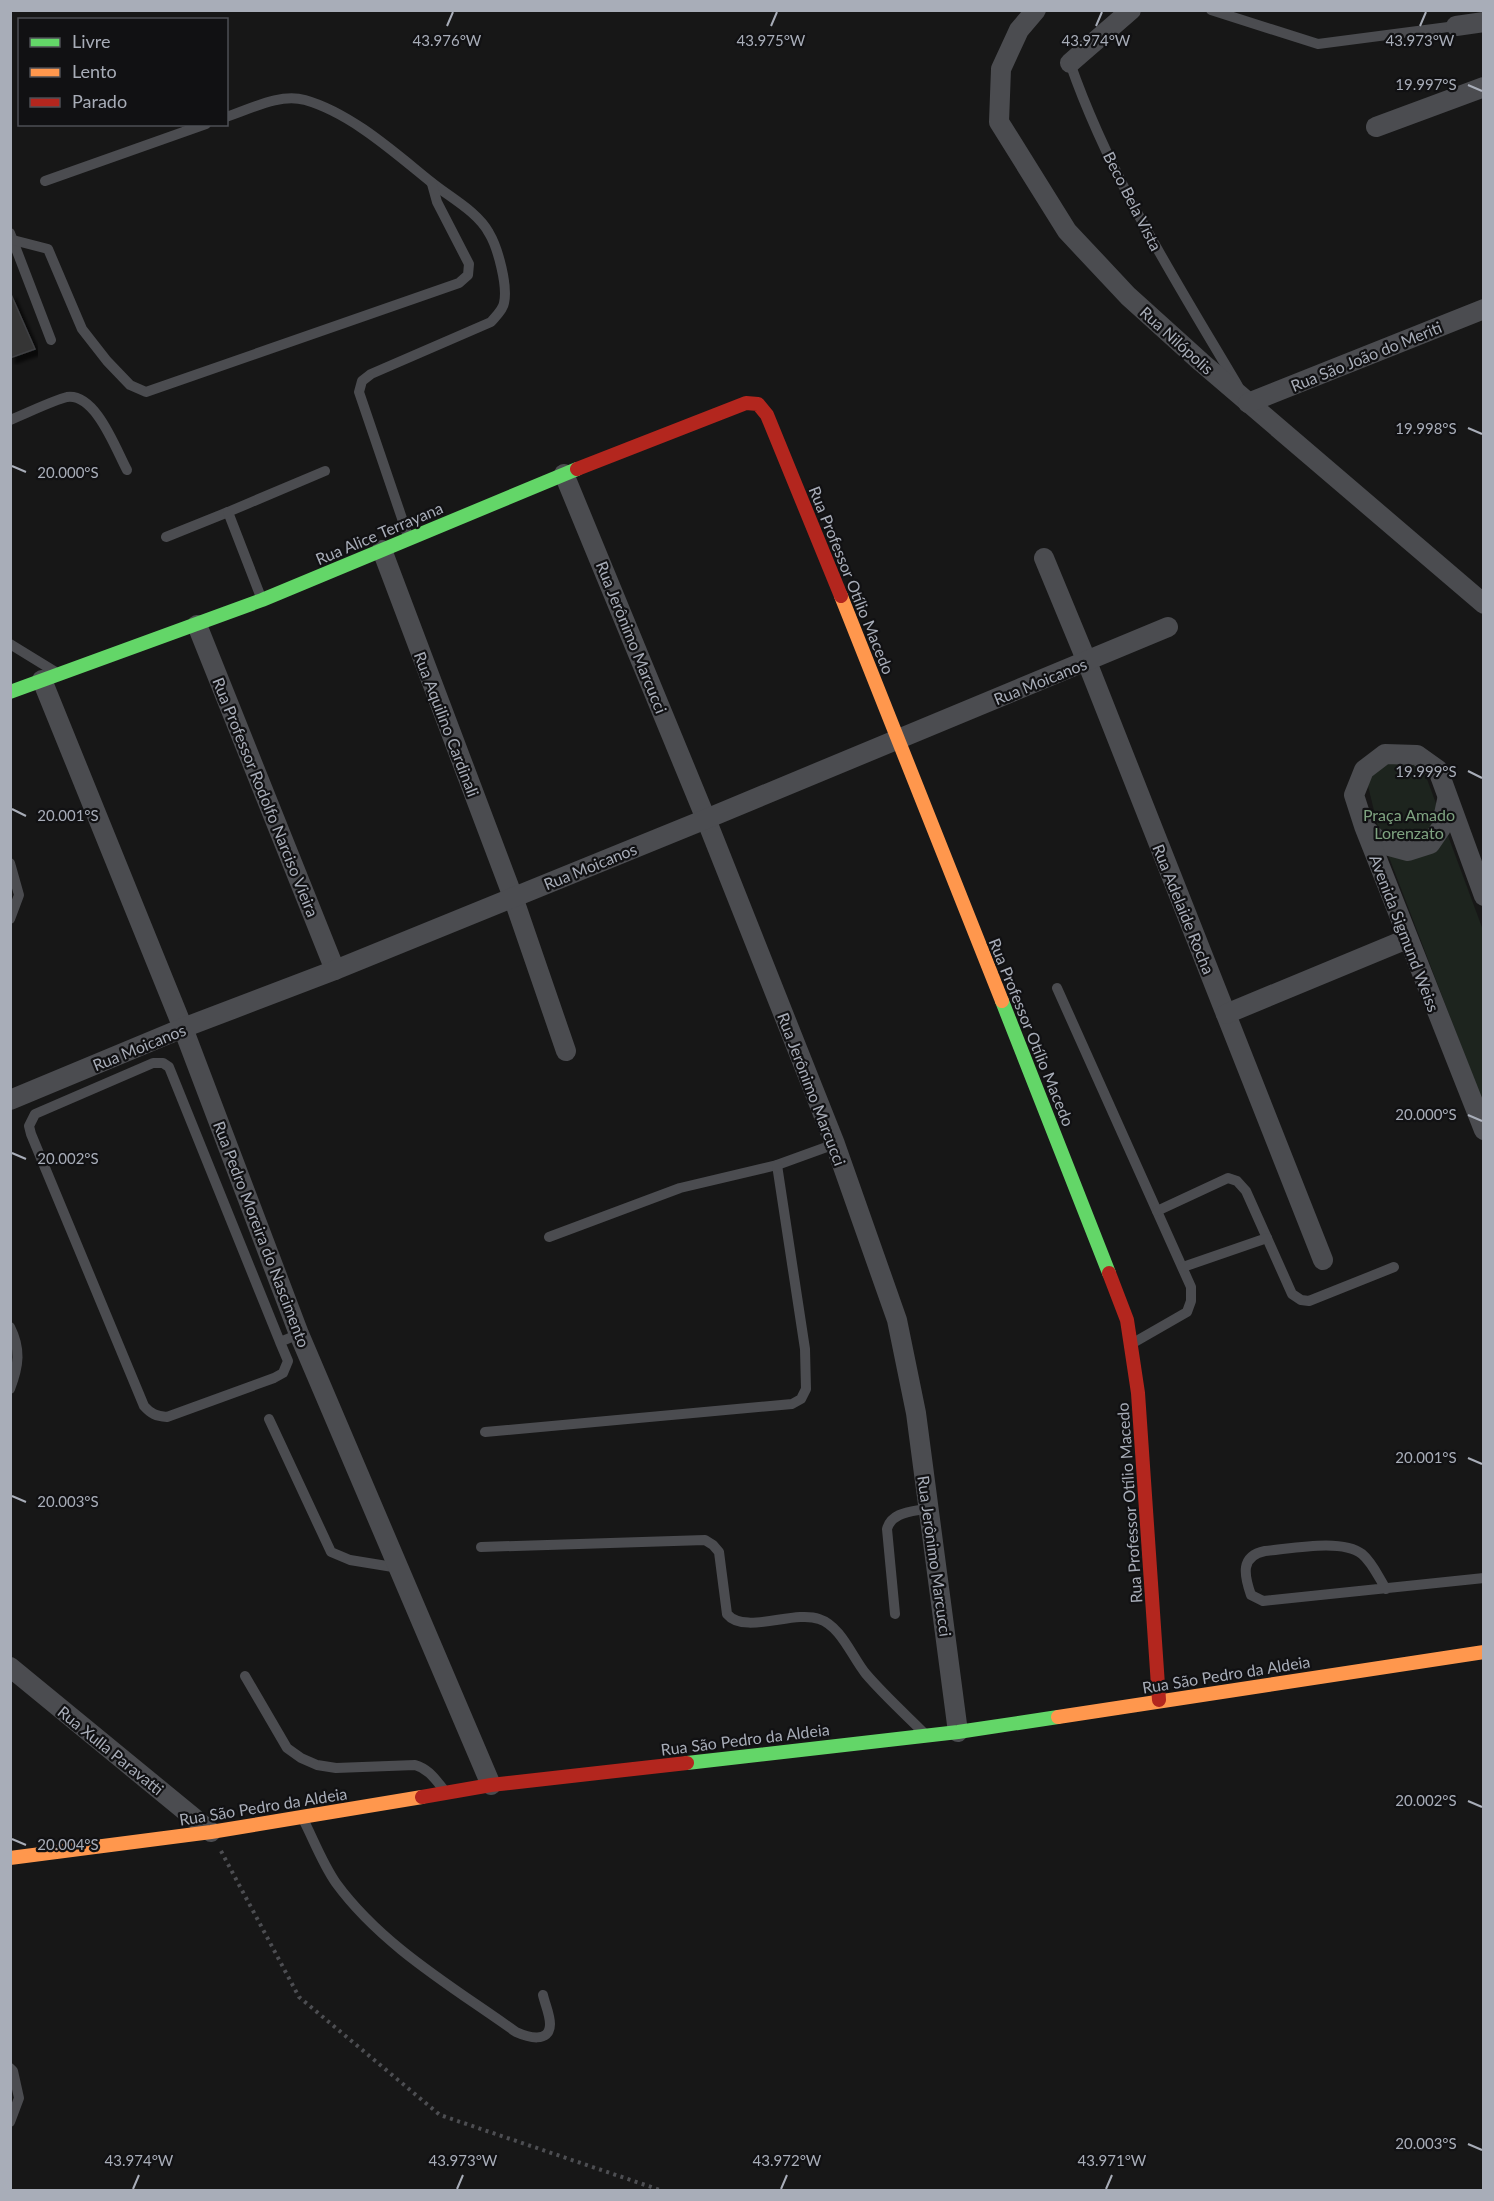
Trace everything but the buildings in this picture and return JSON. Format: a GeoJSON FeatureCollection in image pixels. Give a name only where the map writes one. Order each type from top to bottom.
{"type":"FeatureCollection","features":[{"type":"Feature","properties":{"kind":"street","name":"Rua Nilópolis"},"geometry":{"type":"LineString","coordinates":[[1036,10],[1018,30],[1000,69],[999,122],[1067,231],[1128,296],[1248,403],[1484,604]]}},
{"type":"Feature","properties":{"kind":"street","name":"Beco Bela Vista"},"geometry":{"type":"LineString","coordinates":[[1070,63],[1131,10]]}},
{"type":"Feature","properties":{"kind":"street"},"geometry":{"type":"LineString","coordinates":[[1456,26],[1484,22]]}},
{"type":"Feature","properties":{"kind":"street"},"geometry":{"type":"LineString","coordinates":[[1376,127],[1484,87]]}},
{"type":"Feature","properties":{"kind":"street","name":"Rua São João do Meriti"},"geometry":{"type":"LineString","coordinates":[[1248,403],[1484,309]]}},
{"type":"Feature","properties":{"kind":"street","name":"Rua Alice Terrayana"},"geometry":{"type":"LineString","coordinates":[[10,692],[262,600],[564,474],[746,403],[758,404]]}},
{"type":"Feature","properties":{"kind":"street","name":"Rua Professor Otílio Macedo"},"geometry":{"type":"LineString","coordinates":[[758,404],[767,415],[899,739],[1127,1320],[1138,1393],[1159,1700]]}},
{"type":"Feature","properties":{"kind":"street","name":"Rua Jerônimo Marcucci"},"geometry":{"type":"LineString","coordinates":[[564,474],[706,819],[835,1144],[897,1320],[916,1413],[958,1732]]}},
{"type":"Feature","properties":{"kind":"street","name":"Rua Aquilino Cardinali"},"geometry":{"type":"LineString","coordinates":[[382,550],[513,897],[566,1051]]}},
{"type":"Feature","properties":{"kind":"street","name":"Rua Adelaide Rocha"},"geometry":{"type":"LineString","coordinates":[[1044,558],[1323,1260]]}},
{"type":"Feature","properties":{"kind":"street","name":"Rua Professor Rodolfo Narciso Vieira"},"geometry":{"type":"LineString","coordinates":[[197,625],[336,970]]}},
{"type":"Feature","properties":{"kind":"street","name":"Rua Moicanos"},"geometry":{"type":"LineString","coordinates":[[10,1100],[183,1028],[336,970],[706,819],[1168,627]]}},
{"type":"Feature","properties":{"kind":"street","name":"Rua Pedro Moreira do Nascimento"},"geometry":{"type":"LineString","coordinates":[[51,677],[299,1334],[491,1785]]}},
{"type":"Feature","properties":{"kind":"street","name":"Avenida Sigmund Weiss"},"geometry":{"type":"LineString","coordinates":[[1484,896],[1438,770],[1417,755],[1385,754],[1364,770],[1354,795],[1364,826],[1484,1130]]}},
{"type":"Feature","properties":{"kind":"street"},"geometry":{"type":"LineString","coordinates":[[1364,826],[1382,844],[1400,849],[1408,851],[1430,844],[1441,828],[1448,797]]}},
{"type":"Feature","properties":{"kind":"street"},"geometry":{"type":"LineString","coordinates":[[1226,1014],[1407,939]]}},
{"type":"Feature","properties":{"kind":"street","name":"Rua São Pedro da Aldeia"},"geometry":{"type":"LineString","coordinates":[[10,1858],[211,1832],[491,1785],[958,1732],[1484,1652]]}},
{"type":"Feature","properties":{"kind":"street","name":"Rua Xulla Paravatti"},"geometry":{"type":"LineString","coordinates":[[10,1668],[211,1832]]}},
{"type":"Feature","properties":{"kind":"lane"},"geometry":{"type":"LineString","coordinates":[[1211,10],[1318,44],[1456,26]]}},
{"type":"Feature","properties":{"kind":"lane","name":"Beco Bela Vista"},"geometry":{"type":"LineString","coordinates":[[1070,63],[1081,95],[1128,197],[1248,403]]}},
{"type":"Feature","properties":{"kind":"lane"},"geometry":{"type":"LineString","coordinates":[[228,116],[281,98],[304,100],[330,109],[460,202],[489,232],[506,280],[504,305],[491,322],[371,374],[362,381],[359,392],[409,539]]}},
{"type":"Feature","properties":{"kind":"lane"},"geometry":{"type":"LineString","coordinates":[[45,181],[200,126]]}},
{"type":"Feature","properties":{"kind":"lane"},"geometry":{"type":"LineString","coordinates":[[12,236],[48,249],[82,329],[130,386],[146,392],[459,283],[468,274],[469,264],[437,202],[432,183]]}},
{"type":"Feature","properties":{"kind":"lane"},"geometry":{"type":"LineString","coordinates":[[12,236],[51,340]]}},
{"type":"Feature","properties":{"kind":"lane"},"geometry":{"type":"LineString","coordinates":[[10,420],[69,397],[85,401],[100,417],[126,470]]}},
{"type":"Feature","properties":{"kind":"lane"},"geometry":{"type":"LineString","coordinates":[[166,537],[325,471]]}},
{"type":"Feature","properties":{"kind":"lane"},"geometry":{"type":"LineString","coordinates":[[228,512],[262,600]]}},
{"type":"Feature","properties":{"kind":"lane"},"geometry":{"type":"LineString","coordinates":[[10,644],[51,677]]}},
{"type":"Feature","properties":{"kind":"lane"},"geometry":{"type":"LineString","coordinates":[[10,863],[19,895],[10,919]]}},
{"type":"Feature","properties":{"kind":"lane"},"geometry":{"type":"LineString","coordinates":[[1057,988],[1191,1287],[1191,1301],[1187,1312],[1131,1344]]}},
{"type":"Feature","properties":{"kind":"lane"},"geometry":{"type":"LineString","coordinates":[[153,1063],[163,1063],[169,1067],[280,1342],[288,1361],[283,1373],[274,1378],[167,1417],[150,1413],[144,1406],[31,1134],[29,1126],[35,1114],[153,1063]]}},
{"type":"Feature","properties":{"kind":"lane"},"geometry":{"type":"LineString","coordinates":[[549,1237],[680,1188],[777,1165],[835,1144]]}},
{"type":"Feature","properties":{"kind":"lane"},"geometry":{"type":"LineString","coordinates":[[485,1432],[792,1404],[801,1399],[806,1389],[805,1349],[777,1165]]}},
{"type":"Feature","properties":{"kind":"lane"},"geometry":{"type":"LineString","coordinates":[[1157,1211],[1228,1178],[1237,1181],[1246,1191],[1292,1294],[1300,1300],[1309,1301],[1394,1267]]}},
{"type":"Feature","properties":{"kind":"lane"},"geometry":{"type":"LineString","coordinates":[[1183,1268],[1267,1238]]}},
{"type":"Feature","properties":{"kind":"lane"},"geometry":{"type":"LineString","coordinates":[[10,1326],[18,1343],[18,1361],[10,1389]]}},
{"type":"Feature","properties":{"kind":"lane"},"geometry":{"type":"LineString","coordinates":[[280,1342],[299,1334]]}},
{"type":"Feature","properties":{"kind":"lane"},"geometry":{"type":"LineString","coordinates":[[269,1419],[331,1552],[350,1560],[399,1568]]}},
{"type":"Feature","properties":{"kind":"lane"},"geometry":{"type":"LineString","coordinates":[[895,1614],[887,1529],[889,1522],[897,1515],[929,1508]]}},
{"type":"Feature","properties":{"kind":"lane"},"geometry":{"type":"LineString","coordinates":[[481,1547],[705,1540],[718,1552],[727,1614],[731,1619],[743,1623],[807,1616],[820,1619],[838,1634],[875,1684],[926,1735]]}},
{"type":"Feature","properties":{"kind":"lane"},"geometry":{"type":"LineString","coordinates":[[1386,1589],[1364,1556],[1341,1545],[1255,1553],[1248,1558],[1246,1564],[1251,1595],[1263,1601],[1386,1589],[1484,1578]]}},
{"type":"Feature","properties":{"kind":"lane"},"geometry":{"type":"LineString","coordinates":[[244,1676],[287,1748],[301,1758],[317,1765],[336,1768],[415,1766],[424,1768],[446,1793]]}},
{"type":"Feature","properties":{"kind":"lane"},"geometry":{"type":"LineString","coordinates":[[302,1817],[334,1880],[368,1922],[400,1949],[516,2032],[529,2038],[542,2037],[548,2032],[550,2024],[543,1995]]}},
{"type":"Feature","properties":{"kind":"lane"},"geometry":{"type":"LineString","coordinates":[[10,2068],[13,2071],[19,2098],[10,2122]]}},
{"type":"Feature","properties":{"kind":"path"},"geometry":{"type":"LineString","coordinates":[[211,1832],[299,1998],[440,2115],[660,2190]]}},
{"type":"Feature","properties":{"kind":"green space","name":"Praça Amado Lorenzato"},"geometry":{"type":"Polygon","coordinates":[[[1403,756],[1424,771],[1483,930],[1483,1103],[1379,831],[1368,786],[1374,763],[1403,756]]]}},
{"type":"Feature","properties":{"kind":"traffic: fast"},"geometry":{"type":"LineString","coordinates":[[10,692],[262,600],[577,469]]}},
{"type":"Feature","properties":{"kind":"traffic: fast"},"geometry":{"type":"LineString","coordinates":[[1002,1001],[1109,1273]]}},
{"type":"Feature","properties":{"kind":"traffic: fast"},"geometry":{"type":"LineString","coordinates":[[687,1763],[958,1732],[1058,1717]]}},
{"type":"Feature","properties":{"kind":"traffic: slow"},"geometry":{"type":"LineString","coordinates":[[841,596],[1002,1001]]}},
{"type":"Feature","properties":{"kind":"traffic: slow"},"geometry":{"type":"LineString","coordinates":[[1058,1717],[1484,1652]]}},
{"type":"Feature","properties":{"kind":"traffic: slow"},"geometry":{"type":"LineString","coordinates":[[10,1858],[211,1832],[422,1797]]}},
{"type":"Feature","properties":{"kind":"traffic: jam"},"geometry":{"type":"LineString","coordinates":[[577,469],[746,403],[758,404],[767,415],[841,596]]}},
{"type":"Feature","properties":{"kind":"traffic: jam"},"geometry":{"type":"LineString","coordinates":[[1109,1273],[1127,1320],[1138,1393],[1159,1700]]}},
{"type":"Feature","properties":{"kind":"traffic: jam"},"geometry":{"type":"LineString","coordinates":[[422,1797],[491,1785],[687,1763]]}}]}
